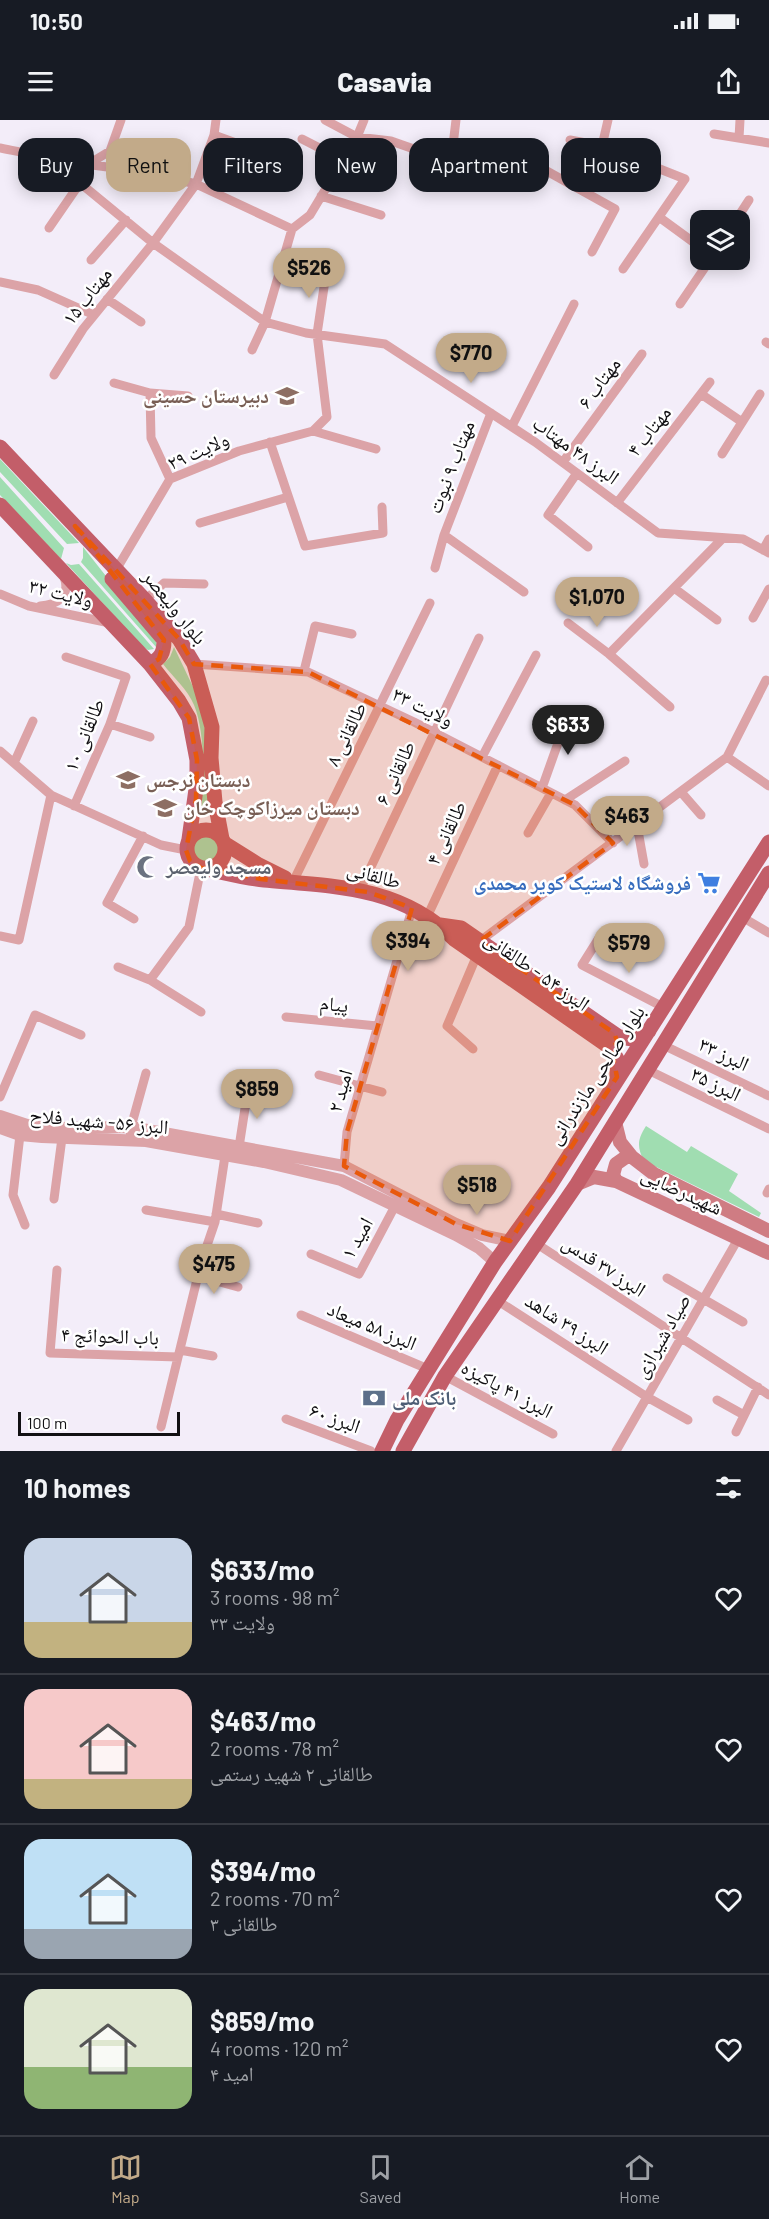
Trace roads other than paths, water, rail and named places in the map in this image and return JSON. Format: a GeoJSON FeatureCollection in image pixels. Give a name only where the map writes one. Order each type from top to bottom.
{"type":"FeatureCollection","features":[{"type":"Feature","properties":{"kind":"main road","name":"بلوار ولیعصر"},"geometry":{"type":"LineString","coordinates":[[0,447],[145,600],[179,639],[194,664],[212,727],[215,802],[223,841]]}},
{"type":"Feature","properties":{"kind":"main road"},"geometry":{"type":"LineString","coordinates":[[0,505],[150,664],[179,701],[189,718],[197,760],[197,782],[187,844],[190,861],[201,868],[212,867],[222,860],[225,849],[223,841],[212,830],[205,829],[193,834],[187,844]]}},
{"type":"Feature","properties":{"kind":"main road"},"geometry":{"type":"LineString","coordinates":[[75,526],[104,569],[164,640],[164,651],[150,664]]}},
{"type":"Feature","properties":{"kind":"main road","name":"طالقانی"},"geometry":{"type":"LineString","coordinates":[[223,841],[259,865],[293,882]]}},
{"type":"Feature","properties":{"kind":"main road","name":"بلوار صالحی مازندرانی"},"geometry":{"type":"LineString","coordinates":[[382,1451],[397,1420],[495,1262],[549,1186],[617,1077],[665,1008],[769,842]]}},
{"type":"Feature","properties":{"kind":"main road","name":"طالقانی"},"geometry":{"type":"LineString","coordinates":[[201,868],[261,879],[323,884],[360,890],[412,909],[433,921]]}},
{"type":"Feature","properties":{"kind":"main road","name":"بلوار صالحی مازندرانی"},"geometry":{"type":"LineString","coordinates":[[403,1451],[445,1377],[577,1184],[769,873]]}},
{"type":"Feature","properties":{"kind":"main road","name":"البرز ۵۴ - طالقانی"},"geometry":{"type":"LineString","coordinates":[[433,921],[454,939],[479,948],[610,1038]]}},
{"type":"Feature","properties":{"kind":"main road"},"geometry":{"type":"LineString","coordinates":[[617,1077],[616,1059],[610,1038],[619,1036],[633,1039],[649,1031]]}},
{"type":"Feature","properties":{"kind":"main road","name":"شهیدرضایی"},"geometry":{"type":"LineString","coordinates":[[615,1122],[620,1142],[632,1157],[654,1174],[769,1231]]}},
{"type":"Feature","properties":{"kind":"main road"},"geometry":{"type":"LineString","coordinates":[[616,1181],[613,1175],[616,1164],[620,1159],[632,1157]]}},
{"type":"Feature","properties":{"kind":"main road","name":"شهیدرضایی"},"geometry":{"type":"LineString","coordinates":[[577,1184],[594,1177],[616,1181],[769,1253]]}},
{"type":"Feature","properties":{"kind":"street"},"geometry":{"type":"LineString","coordinates":[[94,161],[110,152],[122,120]]}},
{"type":"Feature","properties":{"kind":"street","name":"مهتاب ۱۵"},"geometry":{"type":"LineString","coordinates":[[54,375],[94,315],[153,243],[196,184],[214,135],[216,120]]}},
{"type":"Feature","properties":{"kind":"street"},"geometry":{"type":"LineString","coordinates":[[325,120],[357,137],[391,141],[409,147]]}},
{"type":"Feature","properties":{"kind":"street"},"geometry":{"type":"LineString","coordinates":[[357,137],[364,120]]}},
{"type":"Feature","properties":{"kind":"street"},"geometry":{"type":"LineString","coordinates":[[454,138],[456,120]]}},
{"type":"Feature","properties":{"kind":"street"},"geometry":{"type":"LineString","coordinates":[[605,138],[608,120]]}},
{"type":"Feature","properties":{"kind":"street"},"geometry":{"type":"LineString","coordinates":[[739,138],[740,120]]}},
{"type":"Feature","properties":{"kind":"street"},"geometry":{"type":"LineString","coordinates":[[714,134],[769,143]]}},
{"type":"Feature","properties":{"kind":"street"},"geometry":{"type":"LineString","coordinates":[[214,135],[222,138]]}},
{"type":"Feature","properties":{"kind":"street","name":"البرز ۴۸ مهتاب"},"geometry":{"type":"LineString","coordinates":[[0,148],[18,152]]}},
{"type":"Feature","properties":{"kind":"street"},"geometry":{"type":"LineString","coordinates":[[94,166],[146,172],[196,184],[292,229]]}},
{"type":"Feature","properties":{"kind":"street"},"geometry":{"type":"LineString","coordinates":[[623,269],[685,179],[661,169]]}},
{"type":"Feature","properties":{"kind":"street"},"geometry":{"type":"LineString","coordinates":[[49,228],[74,192]]}},
{"type":"Feature","properties":{"kind":"street","name":"البرز ۴۸ مهتاب"},"geometry":{"type":"LineString","coordinates":[[91,192],[153,243],[265,322],[317,334],[385,344],[512,426],[658,533],[743,539],[766,551]]}},
{"type":"Feature","properties":{"kind":"street"},"geometry":{"type":"LineString","coordinates":[[252,350],[265,322],[292,229],[310,215],[323,192]]}},
{"type":"Feature","properties":{"kind":"street"},"geometry":{"type":"LineString","coordinates":[[587,192],[615,208],[592,252]]}},
{"type":"Feature","properties":{"kind":"street"},"geometry":{"type":"LineString","coordinates":[[321,196],[381,215]]}},
{"type":"Feature","properties":{"kind":"street"},"geometry":{"type":"LineString","coordinates":[[742,210],[749,200]]}},
{"type":"Feature","properties":{"kind":"street"},"geometry":{"type":"LineString","coordinates":[[659,217],[690,240]]}},
{"type":"Feature","properties":{"kind":"street"},"geometry":{"type":"LineString","coordinates":[[91,260],[126,220]]}},
{"type":"Feature","properties":{"kind":"street"},"geometry":{"type":"LineString","coordinates":[[327,267],[317,334],[327,417],[313,431],[376,448]]}},
{"type":"Feature","properties":{"kind":"street"},"geometry":{"type":"LineString","coordinates":[[680,304],[703,270]]}},
{"type":"Feature","properties":{"kind":"street"},"geometry":{"type":"LineString","coordinates":[[0,282],[38,290],[94,315]]}},
{"type":"Feature","properties":{"kind":"street"},"geometry":{"type":"LineString","coordinates":[[107,300],[141,322]]}},
{"type":"Feature","properties":{"kind":"street"},"geometry":{"type":"LineString","coordinates":[[512,426],[574,304]]}},
{"type":"Feature","properties":{"kind":"street","name":"مهتاب ۶"},"geometry":{"type":"LineString","coordinates":[[563,462],[642,354]]}},
{"type":"Feature","properties":{"kind":"street"},"geometry":{"type":"LineString","coordinates":[[114,382],[150,393],[188,396]]}},
{"type":"Feature","properties":{"kind":"street","name":"مهتاب ۴"},"geometry":{"type":"LineString","coordinates":[[617,502],[710,382]]}},
{"type":"Feature","properties":{"kind":"street"},"geometry":{"type":"LineString","coordinates":[[150,393],[151,438],[170,479]]}},
{"type":"Feature","properties":{"kind":"street"},"geometry":{"type":"LineString","coordinates":[[701,394],[742,422]]}},
{"type":"Feature","properties":{"kind":"street"},"geometry":{"type":"LineString","coordinates":[[722,454],[760,394]]}},
{"type":"Feature","properties":{"kind":"street","name":"مهتاب ۹ نبوت"},"geometry":{"type":"LineString","coordinates":[[435,568],[444,535],[491,413]]}},
{"type":"Feature","properties":{"kind":"street","name":"ولایت ٢٩"},"geometry":{"type":"LineString","coordinates":[[116,570],[170,479],[239,451],[313,431]]}},
{"type":"Feature","properties":{"kind":"street"},"geometry":{"type":"LineString","coordinates":[[270,442],[304,546],[383,533],[382,507]]}},
{"type":"Feature","properties":{"kind":"street"},"geometry":{"type":"LineString","coordinates":[[577,473],[548,515],[588,547]]}},
{"type":"Feature","properties":{"kind":"street"},"geometry":{"type":"LineString","coordinates":[[200,523],[288,497]]}},
{"type":"Feature","properties":{"kind":"street"},"geometry":{"type":"LineString","coordinates":[[444,535],[524,591]]}},
{"type":"Feature","properties":{"kind":"street"},"geometry":{"type":"LineString","coordinates":[[609,654],[723,538]]}},
{"type":"Feature","properties":{"kind":"street"},"geometry":{"type":"LineString","coordinates":[[766,551],[769,538]]}},
{"type":"Feature","properties":{"kind":"street"},"geometry":{"type":"LineString","coordinates":[[29,606],[51,605],[59,601],[67,585],[62,571]]}},
{"type":"Feature","properties":{"kind":"street"},"geometry":{"type":"LineString","coordinates":[[145,600],[164,583],[204,584]]}},
{"type":"Feature","properties":{"kind":"street"},"geometry":{"type":"LineString","coordinates":[[674,588],[717,620]]}},
{"type":"Feature","properties":{"kind":"street"},"geometry":{"type":"LineString","coordinates":[[753,618],[769,589]]}},
{"type":"Feature","properties":{"kind":"street","name":"ولایت ۳۲"},"geometry":{"type":"LineString","coordinates":[[0,594],[29,606],[113,624]]}},
{"type":"Feature","properties":{"kind":"street","name":"طالقانی ۸"},"geometry":{"type":"LineString","coordinates":[[293,882],[430,603]]}},
{"type":"Feature","properties":{"kind":"street"},"geometry":{"type":"LineString","coordinates":[[568,623],[609,654],[670,707]]}},
{"type":"Feature","properties":{"kind":"street"},"geometry":{"type":"LineString","coordinates":[[304,671],[315,626],[352,634]]}},
{"type":"Feature","properties":{"kind":"street","name":"طالقانی ۶"},"geometry":{"type":"LineString","coordinates":[[360,890],[479,638]]}},
{"type":"Feature","properties":{"kind":"street"},"geometry":{"type":"LineString","coordinates":[[482,757],[536,655]]}},
{"type":"Feature","properties":{"kind":"street","name":"طالقانی ۱۰"},"geometry":{"type":"LineString","coordinates":[[66,657],[126,677],[110,724],[74,806]]}},
{"type":"Feature","properties":{"kind":"street","name":"ولایت ٣۳"},"geometry":{"type":"LineString","coordinates":[[194,664],[304,671],[380,705],[575,805],[613,843]]}},
{"type":"Feature","properties":{"kind":"street"},"geometry":{"type":"LineString","coordinates":[[473,1049],[447,1026],[479,948],[727,757],[766,680]]}},
{"type":"Feature","properties":{"kind":"street"},"geometry":{"type":"LineString","coordinates":[[542,788],[568,715]]}},
{"type":"Feature","properties":{"kind":"street"},"geometry":{"type":"LineString","coordinates":[[14,763],[33,721]]}},
{"type":"Feature","properties":{"kind":"street"},"geometry":{"type":"LineString","coordinates":[[110,724],[150,737]]}},
{"type":"Feature","properties":{"kind":"street"},"geometry":{"type":"LineString","coordinates":[[2,755],[51,795],[161,845],[187,844]]}},
{"type":"Feature","properties":{"kind":"street"},"geometry":{"type":"LineString","coordinates":[[727,757],[769,786]]}},
{"type":"Feature","properties":{"kind":"street"},"geometry":{"type":"LineString","coordinates":[[565,800],[625,761]]}},
{"type":"Feature","properties":{"kind":"street","name":"طالقانی ۴"},"geometry":{"type":"LineString","coordinates":[[433,921],[498,765]]}},
{"type":"Feature","properties":{"kind":"street"},"geometry":{"type":"LineString","coordinates":[[681,792],[701,815]]}},
{"type":"Feature","properties":{"kind":"street"},"geometry":{"type":"LineString","coordinates":[[528,833],[551,793]]}},
{"type":"Feature","properties":{"kind":"street"},"geometry":{"type":"LineString","coordinates":[[0,936],[20,940],[51,795]]}},
{"type":"Feature","properties":{"kind":"street"},"geometry":{"type":"LineString","coordinates":[[637,825],[644,864]]}},
{"type":"Feature","properties":{"kind":"street"},"geometry":{"type":"LineString","coordinates":[[134,919],[107,903],[143,836]]}},
{"type":"Feature","properties":{"kind":"street"},"geometry":{"type":"LineString","coordinates":[[150,980],[189,927],[201,868]]}},
{"type":"Feature","properties":{"kind":"street","name":"امید ۲"},"geometry":{"type":"LineString","coordinates":[[344,1166],[347,1132],[412,909]]}},
{"type":"Feature","properties":{"kind":"street"},"geometry":{"type":"LineString","coordinates":[[742,917],[769,933]]}},
{"type":"Feature","properties":{"kind":"street"},"geometry":{"type":"LineString","coordinates":[[599,938],[582,965],[665,1008]]}},
{"type":"Feature","properties":{"kind":"street"},"geometry":{"type":"LineString","coordinates":[[118,967],[150,980],[201,1012]]}},
{"type":"Feature","properties":{"kind":"street"},"geometry":{"type":"LineString","coordinates":[[0,1097],[35,1015],[81,1035]]}},
{"type":"Feature","properties":{"kind":"street","name":"پیام"},"geometry":{"type":"LineString","coordinates":[[286,1017],[377,1026]]}},
{"type":"Feature","properties":{"kind":"street","name":"البرز ۳۳"},"geometry":{"type":"LineString","coordinates":[[663,1045],[769,1095]]}},
{"type":"Feature","properties":{"kind":"street","name":"البرز ۳۵"},"geometry":{"type":"LineString","coordinates":[[648,1070],[769,1129]]}},
{"type":"Feature","properties":{"kind":"street"},"geometry":{"type":"LineString","coordinates":[[131,1133],[146,1073]]}},
{"type":"Feature","properties":{"kind":"street"},"geometry":{"type":"LineString","coordinates":[[319,1075],[360,1084],[382,1092]]}},
{"type":"Feature","properties":{"kind":"street"},"geometry":{"type":"LineString","coordinates":[[239,1147],[248,1089]]}},
{"type":"Feature","properties":{"kind":"street","name":"البرز ۵۶- شهید فلاح"},"geometry":{"type":"LineString","coordinates":[[0,1116],[27,1125],[131,1133],[239,1147],[344,1166],[456,1224],[482,1235],[510,1241]]}},
{"type":"Feature","properties":{"kind":"street","name":"البرز ۵۶- شهید فلاح"},"geometry":{"type":"LineString","coordinates":[[0,1128],[21,1134],[62,1138],[131,1133],[225,1156],[264,1162],[341,1180],[479,1248],[495,1262]]}},
{"type":"Feature","properties":{"kind":"street"},"geometry":{"type":"LineString","coordinates":[[21,1134],[13,1195],[25,1226]]}},
{"type":"Feature","properties":{"kind":"street"},"geometry":{"type":"LineString","coordinates":[[54,1199],[62,1138]]}},
{"type":"Feature","properties":{"kind":"street"},"geometry":{"type":"LineString","coordinates":[[161,1427],[198,1276],[215,1218],[225,1156]]}},
{"type":"Feature","properties":{"kind":"street","name":"امید ۱"},"geometry":{"type":"LineString","coordinates":[[311,1254],[359,1274],[395,1206]]}},
{"type":"Feature","properties":{"kind":"street"},"geometry":{"type":"LineString","coordinates":[[146,1210],[258,1223]]}},
{"type":"Feature","properties":{"kind":"street","name":"صیاد شیرازی"},"geometry":{"type":"LineString","coordinates":[[616,1451],[738,1239]]}},
{"type":"Feature","properties":{"kind":"street","name":"البرز ۳۷ قدس"},"geometry":{"type":"LineString","coordinates":[[537,1244],[769,1395]]}},
{"type":"Feature","properties":{"kind":"street","name":"باب الحوائج ۴"},"geometry":{"type":"LineString","coordinates":[[57,1270],[51,1353],[179,1354]]}},
{"type":"Feature","properties":{"kind":"street"},"geometry":{"type":"LineString","coordinates":[[198,1276],[238,1287]]}},
{"type":"Feature","properties":{"kind":"street"},"geometry":{"type":"LineString","coordinates":[[667,1278],[743,1322]]}},
{"type":"Feature","properties":{"kind":"street","name":"البرز ۳۹ شاهد"},"geometry":{"type":"LineString","coordinates":[[498,1301],[647,1397],[688,1420]]}},
{"type":"Feature","properties":{"kind":"street","name":"البرز ۵۸ میعاد"},"geometry":{"type":"LineString","coordinates":[[301,1315],[428,1370]]}},
{"type":"Feature","properties":{"kind":"street"},"geometry":{"type":"LineString","coordinates":[[179,1354],[213,1356]]}},
{"type":"Feature","properties":{"kind":"street","name":"البرز ۴۱ پاکیزه"},"geometry":{"type":"LineString","coordinates":[[445,1377],[553,1434]]}},
{"type":"Feature","properties":{"kind":"street"},"geometry":{"type":"LineString","coordinates":[[736,1432],[758,1388]]}},
{"type":"Feature","properties":{"kind":"street"},"geometry":{"type":"LineString","coordinates":[[717,1400],[744,1415]]}},
{"type":"Feature","properties":{"kind":"street","name":"البرز ۶۰"},"geometry":{"type":"LineString","coordinates":[[286,1419],[371,1451]]}},
{"type":"Feature","properties":{"kind":"place","name":"دبیرستان حسینی"},"geometry":{"type":"Point","coordinates":[287,396]}},
{"type":"Feature","properties":{"kind":"place","name":"دبستان نرجس"},"geometry":{"type":"Point","coordinates":[128,780]}},
{"type":"Feature","properties":{"kind":"place","name":"دبستان میرزاکوچک خان"},"geometry":{"type":"Point","coordinates":[165,808]}},
{"type":"Feature","properties":{"kind":"place","name":"مسجد ولیعصر"},"geometry":{"type":"Point","coordinates":[148,867]}},
{"type":"Feature","properties":{"kind":"place","name":"فروشگاه لاستیک کویر محمدی"},"geometry":{"type":"Point","coordinates":[709,883]}},
{"type":"Feature","properties":{"kind":"place","name":"بانک ملی"},"geometry":{"type":"Point","coordinates":[374,1398]}}]}
